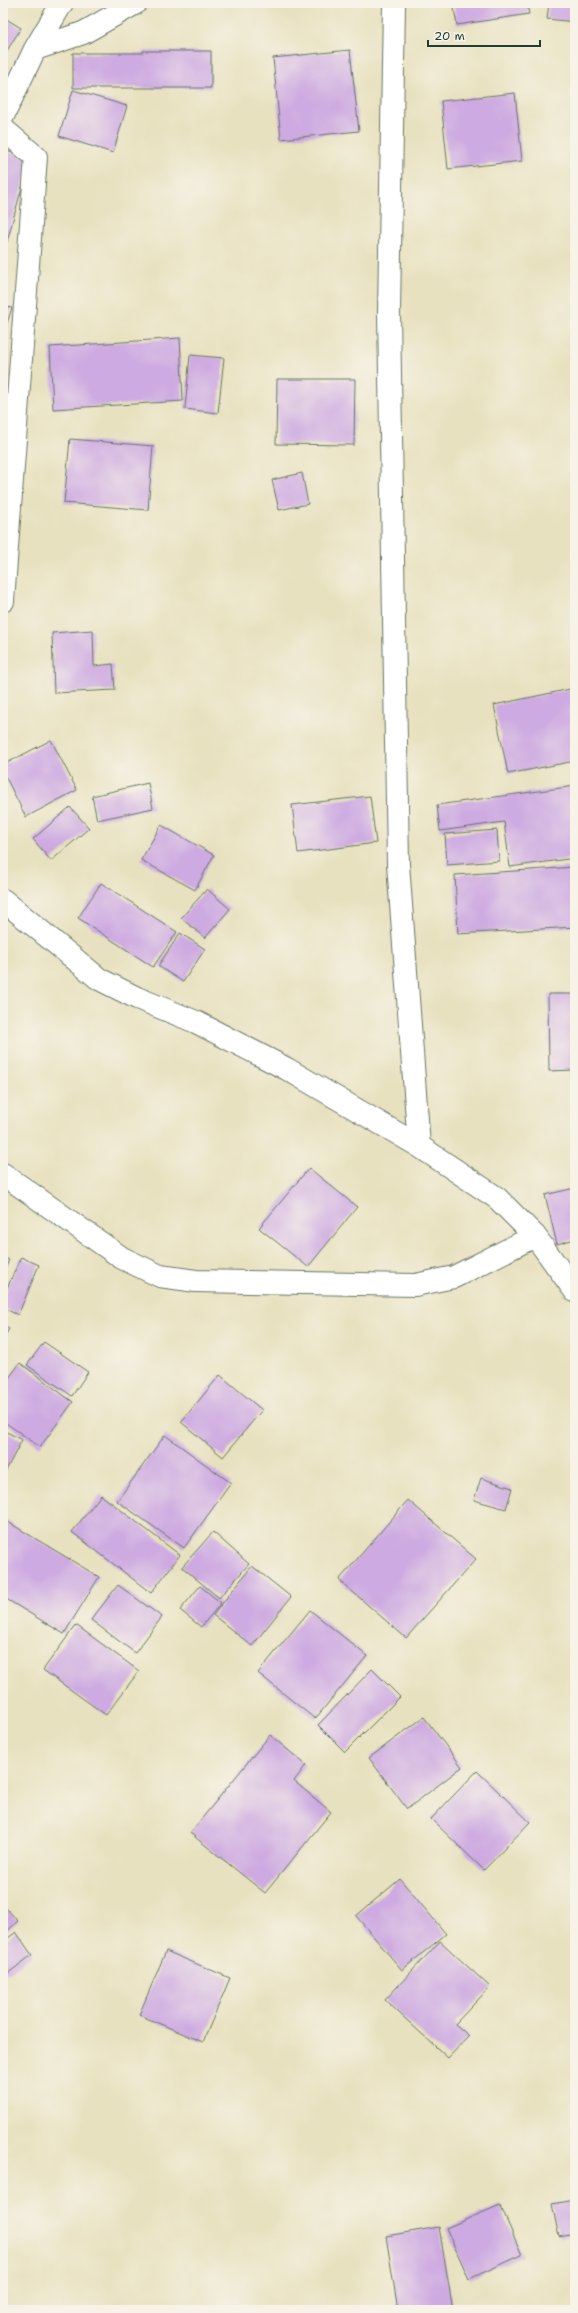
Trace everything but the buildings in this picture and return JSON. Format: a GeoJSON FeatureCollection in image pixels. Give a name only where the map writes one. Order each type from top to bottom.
{"type":"FeatureCollection","features":[{"type":"Feature","properties":{"kind":"street"},"geometry":{"type":"LineString","coordinates":[[3,116],[34,48],[62,3]]}},
{"type":"Feature","properties":{"kind":"street"},"geometry":{"type":"LineString","coordinates":[[34,48],[82,33],[136,3]]}},
{"type":"Feature","properties":{"kind":"street"},"geometry":{"type":"LineString","coordinates":[[394,3],[389,313],[398,856],[419,1146]]}},
{"type":"Feature","properties":{"kind":"street"},"geometry":{"type":"LineString","coordinates":[[3,129],[36,157],[3,601]]}},
{"type":"Feature","properties":{"kind":"street"},"geometry":{"type":"LineString","coordinates":[[3,900],[99,979],[137,998],[196,1022],[280,1066],[419,1146],[497,1198],[535,1236],[575,1291]]}},
{"type":"Feature","properties":{"kind":"street"},"geometry":{"type":"LineString","coordinates":[[3,1174],[122,1258],[160,1276],[196,1281],[415,1285],[454,1277],[535,1236]]}}]}
